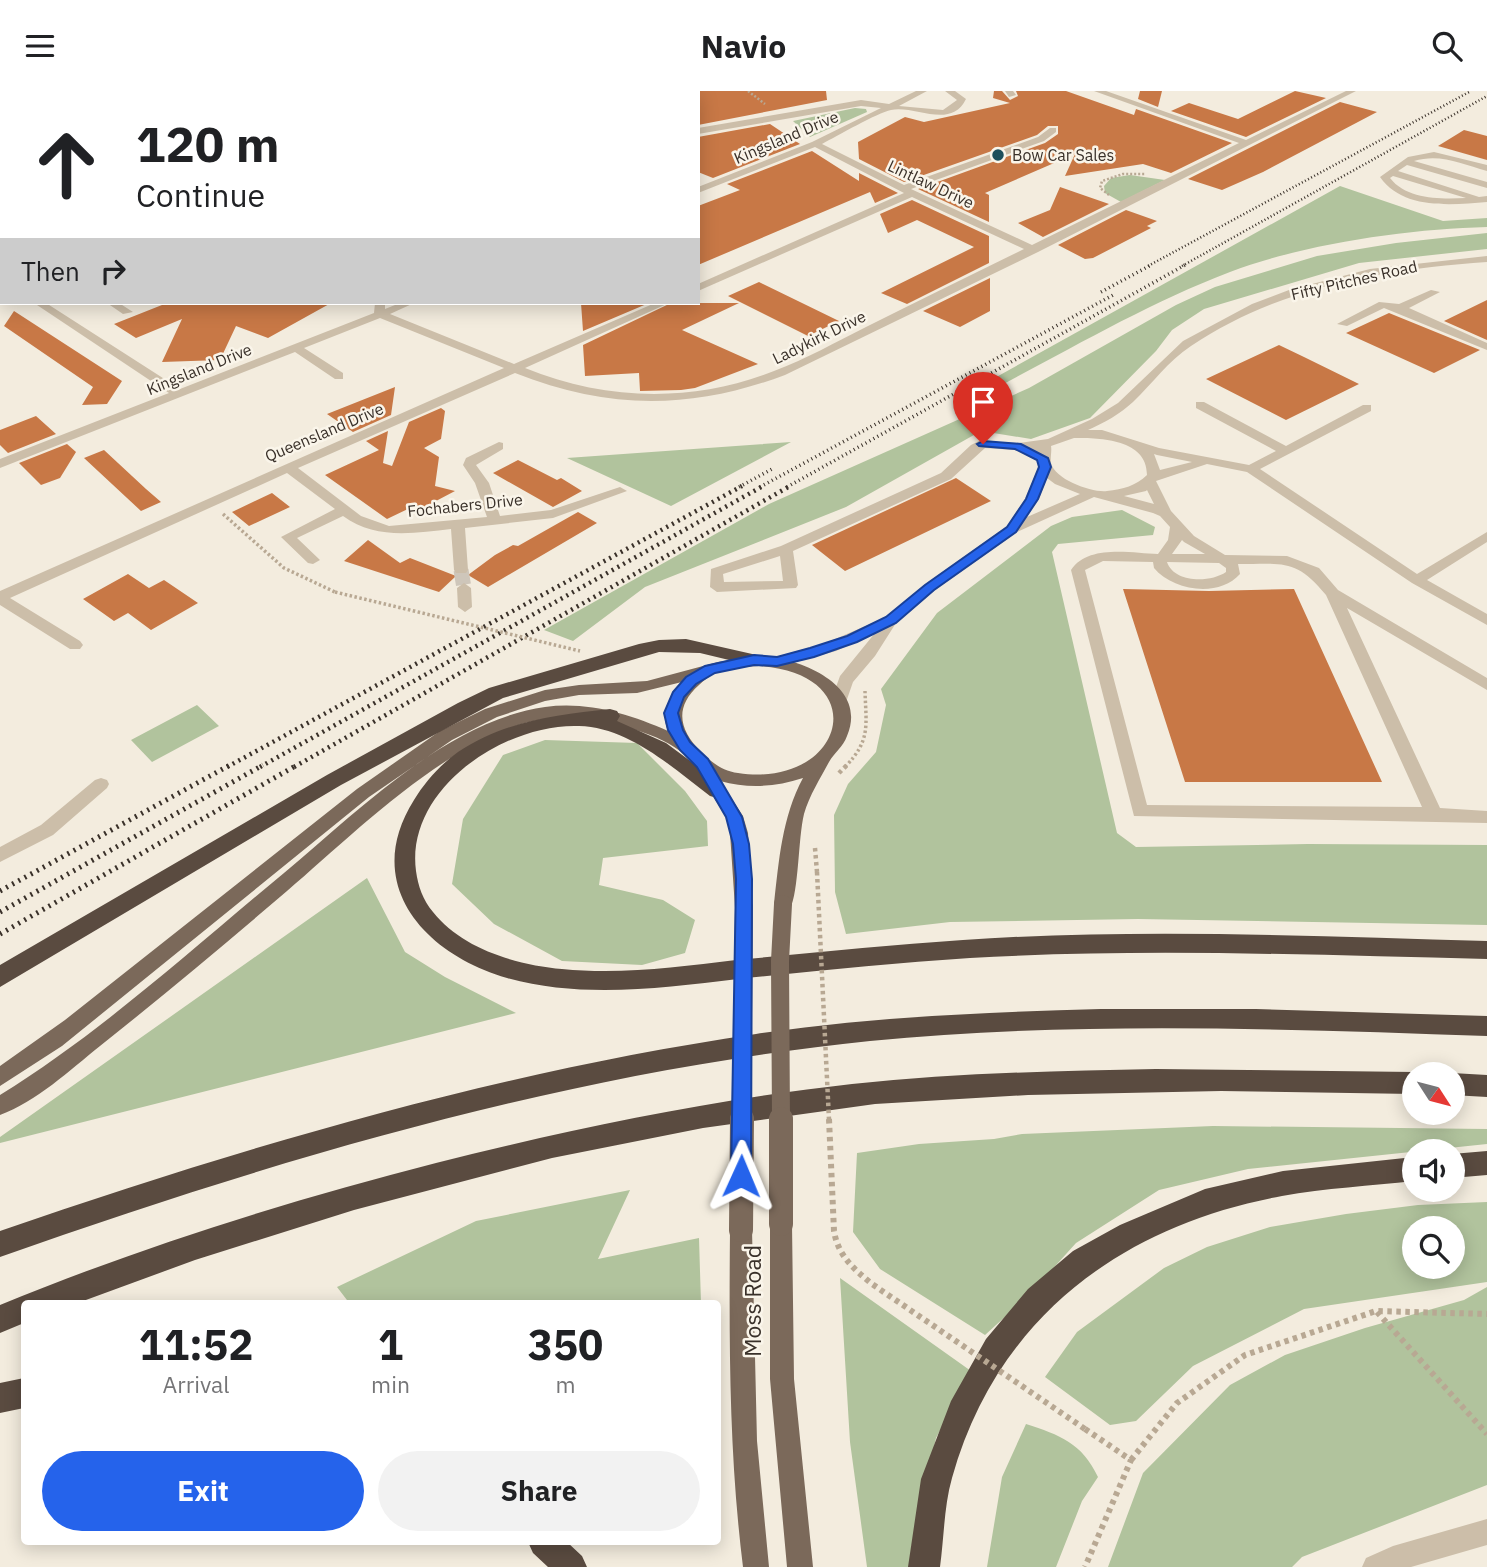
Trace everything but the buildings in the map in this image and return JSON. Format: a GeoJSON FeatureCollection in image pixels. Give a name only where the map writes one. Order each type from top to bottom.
{"type":"FeatureCollection","features":[{"type":"Feature","properties":{"kind":"highway"},"geometry":{"type":"LineString","coordinates":[[0,977],[334,780],[419,732],[496,694],[666,644],[710,648],[754,660]]}},
{"type":"Feature","properties":{"kind":"highway"},"geometry":{"type":"LineString","coordinates":[[610,716],[530,725],[475,751],[441,778],[426,795],[409,823],[402,867],[408,893],[422,918],[443,937],[469,953],[503,967],[540,977],[605,981],[1002,947],[1176,944],[1487,950]]}},
{"type":"Feature","properties":{"kind":"highway"},"geometry":{"type":"LineString","coordinates":[[575,720],[607,724],[652,741],[717,791]]}},
{"type":"Feature","properties":{"kind":"highway"},"geometry":{"type":"LineString","coordinates":[[0,1244],[146,1192],[327,1137],[470,1099],[711,1051],[871,1031],[1036,1021],[1313,1020],[1487,1026]]}},
{"type":"Feature","properties":{"kind":"highway"},"geometry":{"type":"LineString","coordinates":[[49,1300],[185,1250],[320,1207],[545,1147],[700,1117],[896,1092],[1032,1084],[1224,1078],[1402,1083]]}},
{"type":"Feature","properties":{"kind":"highway"},"geometry":{"type":"LineString","coordinates":[[1465,1085],[1487,1086]]}},
{"type":"Feature","properties":{"kind":"highway"},"geometry":{"type":"LineString","coordinates":[[1465,1165],[1487,1163]]}},
{"type":"Feature","properties":{"kind":"highway"},"geometry":{"type":"LineString","coordinates":[[924,1567],[936,1479],[962,1412],[996,1349],[1038,1299],[1083,1261],[1130,1234],[1205,1202],[1283,1183],[1402,1170]]}},
{"type":"Feature","properties":{"kind":"highway"},"geometry":{"type":"LineString","coordinates":[[0,1319],[21,1310]]}},
{"type":"Feature","properties":{"kind":"highway"},"geometry":{"type":"LineString","coordinates":[[0,1398],[21,1394]]}},
{"type":"Feature","properties":{"kind":"highway"},"geometry":{"type":"LineString","coordinates":[[547,1545],[571,1567]]}},
{"type":"Feature","properties":{"kind":"main road"},"geometry":{"type":"LineString","coordinates":[[7,1073],[69,1028],[374,785],[440,738],[494,712],[542,696],[578,690],[637,689],[710,669],[754,660],[777,662],[808,672],[821,680],[839,701],[843,726],[831,751],[813,766],[776,779],[747,780],[726,776],[702,763],[685,746],[671,713],[678,695],[691,681],[710,669]]}},
{"type":"Feature","properties":{"kind":"main road"},"geometry":{"type":"LineString","coordinates":[[0,1106],[26,1090],[149,996],[355,823],[454,749],[507,724],[542,713],[583,712],[635,722],[685,746]]}},
{"type":"Feature","properties":{"kind":"main road","name":"Moss Road"},"geometry":{"type":"LineString","coordinates":[[800,1567],[782,1379],[780,961],[783,904],[796,806],[806,783],[831,751]]}},
{"type":"Feature","properties":{"kind":"main road","name":"Moss Road"},"geometry":{"type":"LineString","coordinates":[[702,763],[734,817],[739,833],[744,908],[741,1386],[747,1491],[756,1567]]}},
{"type":"Feature","properties":{"kind":"street","name":"Kingsland Drive"},"geometry":{"type":"LineString","coordinates":[[700,189],[815,144],[923,91]]}},
{"type":"Feature","properties":{"kind":"street"},"geometry":{"type":"LineString","coordinates":[[700,131],[861,103],[932,113],[944,112],[959,105],[962,99],[949,91]]}},
{"type":"Feature","properties":{"kind":"street"},"geometry":{"type":"LineString","coordinates":[[1098,91],[1247,143]]}},
{"type":"Feature","properties":{"kind":"street","name":"Ladykirk Drive"},"geometry":{"type":"LineString","coordinates":[[380,308],[515,368],[576,390],[623,398],[682,398],[735,389],[781,373],[1034,250],[1347,92]]}},
{"type":"Feature","properties":{"kind":"street"},"geometry":{"type":"LineString","coordinates":[[700,287],[907,191],[1041,139],[1053,130]]}},
{"type":"Feature","properties":{"kind":"street","name":"Lintlaw Drive"},"geometry":{"type":"LineString","coordinates":[[815,144],[907,191],[1034,250]]}},
{"type":"Feature","properties":{"kind":"street"},"geometry":{"type":"LineString","coordinates":[[1486,197],[1438,202],[1395,189],[1388,184],[1399,167],[1432,152],[1487,168]]}},
{"type":"Feature","properties":{"kind":"street"},"geometry":{"type":"LineString","coordinates":[[1399,167],[1487,174]]}},
{"type":"Feature","properties":{"kind":"street"},"geometry":{"type":"LineString","coordinates":[[1399,167],[1487,185]]}},
{"type":"Feature","properties":{"kind":"street"},"geometry":{"type":"LineString","coordinates":[[1399,167],[1486,197]]}},
{"type":"Feature","properties":{"kind":"street","name":"Fifty Pitches Road"},"geometry":{"type":"LineString","coordinates":[[1055,440],[1088,426],[1128,400],[1145,379],[1186,343],[1238,316],[1291,294],[1398,268],[1487,259]]}},
{"type":"Feature","properties":{"kind":"street"},"geometry":{"type":"LineString","coordinates":[[1400,308],[1435,292]]}},
{"type":"Feature","properties":{"kind":"street"},"geometry":{"type":"LineString","coordinates":[[47,305],[179,394]]}},
{"type":"Feature","properties":{"kind":"street"},"geometry":{"type":"LineString","coordinates":[[115,305],[127,312]]}},
{"type":"Feature","properties":{"kind":"street","name":"Kingsland Drive"},"geometry":{"type":"LineString","coordinates":[[0,464],[296,348],[380,308],[397,305]]}},
{"type":"Feature","properties":{"kind":"street","name":"Queensland Drive"},"geometry":{"type":"LineString","coordinates":[[0,597],[288,467],[659,305]]}},
{"type":"Feature","properties":{"kind":"street"},"geometry":{"type":"LineString","coordinates":[[1343,324],[1383,305],[1400,308],[1487,347]]}},
{"type":"Feature","properties":{"kind":"street"},"geometry":{"type":"LineString","coordinates":[[296,348],[339,376]]}},
{"type":"Feature","properties":{"kind":"street"},"geometry":{"type":"LineString","coordinates":[[1128,400],[1122,421],[1130,442],[1148,453],[1155,466],[1152,479],[1165,513],[1197,545],[1223,558],[1233,567],[1233,574],[1228,578],[1194,583],[1167,574],[1159,565],[1162,557],[1174,547],[1177,526]]}},
{"type":"Feature","properties":{"kind":"street"},"geometry":{"type":"LineString","coordinates":[[1200,405],[1286,451]]}},
{"type":"Feature","properties":{"kind":"street"},"geometry":{"type":"LineString","coordinates":[[1251,469],[1367,408]]}},
{"type":"Feature","properties":{"kind":"street"},"geometry":{"type":"LineString","coordinates":[[786,549],[791,585],[717,587],[716,572],[786,549],[946,476],[979,446],[995,443],[1017,446],[1086,433],[1251,469],[1417,580],[1487,620]]}},
{"type":"Feature","properties":{"kind":"street"},"geometry":{"type":"LineString","coordinates":[[1012,529],[1032,499],[1044,462],[1055,440]]}},
{"type":"Feature","properties":{"kind":"street"},"geometry":{"type":"LineString","coordinates":[[495,520],[482,483],[469,465],[471,461],[499,446]]}},
{"type":"Feature","properties":{"kind":"street"},"geometry":{"type":"LineString","coordinates":[[1017,446],[1044,462],[1065,484],[1165,513]]}},
{"type":"Feature","properties":{"kind":"street"},"geometry":{"type":"LineString","coordinates":[[839,701],[846,680],[870,652],[891,620],[929,587],[1012,529],[1097,493],[1123,493],[1141,488],[1152,479],[1210,461]]}},
{"type":"Feature","properties":{"kind":"street","name":"Fochabers Drive"},"geometry":{"type":"LineString","coordinates":[[288,467],[344,510],[372,526],[388,530],[553,514],[620,491]]}},
{"type":"Feature","properties":{"kind":"street"},"geometry":{"type":"LineString","coordinates":[[313,560],[288,537],[344,510]]}},
{"type":"Feature","properties":{"kind":"street"},"geometry":{"type":"LineString","coordinates":[[458,524],[461,570]]}},
{"type":"Feature","properties":{"kind":"street"},"geometry":{"type":"LineString","coordinates":[[1417,580],[1487,536]]}},
{"type":"Feature","properties":{"kind":"street"},"geometry":{"type":"LineString","coordinates":[[1434,814],[1333,593],[1323,579],[1300,564],[1287,560],[1101,557],[1082,564],[1078,570],[1140,811],[1487,817]]}},
{"type":"Feature","properties":{"kind":"street"},"geometry":{"type":"LineString","coordinates":[[464,588],[465,607]]}},
{"type":"Feature","properties":{"kind":"street"},"geometry":{"type":"LineString","coordinates":[[1333,593],[1487,685]]}},
{"type":"Feature","properties":{"kind":"street"},"geometry":{"type":"LineString","coordinates":[[0,597],[75,645]]}},
{"type":"Feature","properties":{"kind":"street"},"geometry":{"type":"LineString","coordinates":[[777,662],[831,647],[891,620]]}},
{"type":"Feature","properties":{"kind":"street"},"geometry":{"type":"LineString","coordinates":[[0,855],[47,830],[101,784]]}},
{"type":"Feature","properties":{"kind":"street"},"geometry":{"type":"LineString","coordinates":[[1375,1567],[1393,1559],[1487,1532]]}},
{"type":"Feature","properties":{"kind":"path"},"geometry":{"type":"LineString","coordinates":[[209,502],[284,568],[335,592],[580,651]]}},
{"type":"Feature","properties":{"kind":"path"},"geometry":{"type":"LineString","coordinates":[[817,871],[834,1230],[840,1256],[872,1284],[1131,1460]]}},
{"type":"Feature","properties":{"kind":"path"},"geometry":{"type":"LineString","coordinates":[[1377,1311],[1487,1434]]}},
{"type":"Feature","properties":{"kind":"path"},"geometry":{"type":"LineString","coordinates":[[1085,1567],[1131,1460],[1177,1403],[1245,1355],[1377,1311],[1487,1314]]}},
{"type":"Feature","properties":{"kind":"green space"},"geometry":{"type":"Polygon","coordinates":[[[855,108],[866,109],[867,112],[810,137],[793,121],[855,108]]]}},
{"type":"Feature","properties":{"kind":"green space"},"geometry":{"type":"Polygon","coordinates":[[[1130,175],[1165,180],[1121,202],[1105,193],[1104,186],[1111,178],[1130,175]]]}},
{"type":"Feature","properties":{"kind":"green space"},"geometry":{"type":"Polygon","coordinates":[[[1340,186],[1443,221],[1487,218],[1487,227],[1423,231],[1356,240],[1259,262],[1168,298],[990,391],[963,402],[964,395],[1340,186]]]}},
{"type":"Feature","properties":{"kind":"green space"},"geometry":{"type":"Polygon","coordinates":[[[1487,233],[1487,249],[1359,263],[1204,309],[1172,330],[1156,351],[1090,418],[1031,439],[981,431],[846,507],[645,587],[573,641],[544,630],[769,504],[1029,388],[1176,305],[1215,287],[1317,256],[1396,243],[1487,233]]]}},
{"type":"Feature","properties":{"kind":"green space"},"geometry":{"type":"Polygon","coordinates":[[[791,442],[671,506],[567,458],[791,442]]]}},
{"type":"Feature","properties":{"kind":"green space"},"geometry":{"type":"Polygon","coordinates":[[[1122,510],[1155,527],[1153,535],[1058,544],[1052,552],[1117,833],[1136,847],[1487,845],[1487,925],[1138,919],[950,922],[846,934],[835,892],[834,815],[848,784],[876,752],[886,705],[881,689],[937,613],[1051,526],[1072,517],[1122,510]]]}},
{"type":"Feature","properties":{"kind":"green space"},"geometry":{"type":"Polygon","coordinates":[[[197,705],[219,726],[152,762],[131,740],[197,705]]]}},
{"type":"Feature","properties":{"kind":"green space"},"geometry":{"type":"Polygon","coordinates":[[[545,740],[637,743],[685,791],[707,821],[708,846],[603,858],[599,885],[663,900],[695,920],[685,953],[642,965],[562,961],[494,924],[452,884],[463,819],[503,755],[545,740]]]}},
{"type":"Feature","properties":{"kind":"green space"},"geometry":{"type":"Polygon","coordinates":[[[367,878],[405,952],[445,977],[516,1013],[0,1143],[0,1137],[367,878]]]}},
{"type":"Feature","properties":{"kind":"green space"},"geometry":{"type":"Polygon","coordinates":[[[1213,1126],[1487,1129],[1487,1144],[1465,1146],[1465,1139],[1402,1139],[1402,1153],[1248,1169],[1159,1190],[1076,1243],[1030,1294],[985,1335],[880,1269],[853,1232],[857,1153],[1022,1134],[1213,1126]]]}},
{"type":"Feature","properties":{"kind":"green space"},"geometry":{"type":"Polygon","coordinates":[[[630,1190],[598,1259],[699,1238],[701,1300],[347,1300],[337,1287],[476,1221],[630,1190]]]}},
{"type":"Feature","properties":{"kind":"green space"},"geometry":{"type":"Polygon","coordinates":[[[1487,1202],[1487,1282],[1304,1309],[1193,1366],[1136,1421],[1110,1425],[1045,1377],[1077,1332],[1164,1268],[1207,1247],[1270,1227],[1418,1205],[1487,1202]]]}},
{"type":"Feature","properties":{"kind":"green space"},"geometry":{"type":"Polygon","coordinates":[[[840,1278],[971,1371],[936,1438],[911,1549],[910,1567],[867,1567],[850,1442],[840,1278]]]}},
{"type":"Feature","properties":{"kind":"green space"},"geometry":{"type":"Polygon","coordinates":[[[1487,1287],[1487,1485],[1302,1557],[1292,1567],[1108,1567],[1143,1473],[1230,1385],[1285,1355],[1365,1328],[1464,1300],[1487,1287]]]}},
{"type":"Feature","properties":{"kind":"green space"},"geometry":{"type":"Polygon","coordinates":[[[1026,1424],[1069,1442],[1085,1456],[1098,1477],[1082,1501],[1056,1567],[987,1567],[1002,1477],[1026,1424]]]}},
{"type":"Feature","properties":{"kind":"tunnel"},"geometry":{"type":"LineString","coordinates":[[461,570],[464,588]]}},
{"type":"Feature","properties":{"kind":"railway"},"geometry":{"type":"LineString","coordinates":[[1148,266],[1471,91]]}},
{"type":"Feature","properties":{"kind":"railway"},"geometry":{"type":"LineString","coordinates":[[1182,266],[1487,96]]}},
{"type":"Feature","properties":{"kind":"railway"},"geometry":{"type":"LineString","coordinates":[[1101,292],[1151,265]]}},
{"type":"Feature","properties":{"kind":"railway"},"geometry":{"type":"LineString","coordinates":[[787,487],[1185,265]]}},
{"type":"Feature","properties":{"kind":"railway"},"geometry":{"type":"LineString","coordinates":[[760,487],[1115,294]]}},
{"type":"Feature","properties":{"kind":"railway"},"geometry":{"type":"LineString","coordinates":[[739,487],[774,468]]}},
{"type":"Feature","properties":{"kind":"railway"},"geometry":{"type":"LineString","coordinates":[[227,767],[742,486]]}},
{"type":"Feature","properties":{"kind":"railway"},"geometry":{"type":"LineString","coordinates":[[260,767],[763,486]]}},
{"type":"Feature","properties":{"kind":"railway"},"geometry":{"type":"LineString","coordinates":[[294,767],[790,486]]}},
{"type":"Feature","properties":{"kind":"railway"},"geometry":{"type":"LineString","coordinates":[[0,891],[230,765]]}},
{"type":"Feature","properties":{"kind":"railway"},"geometry":{"type":"LineString","coordinates":[[0,912],[263,765]]}},
{"type":"Feature","properties":{"kind":"railway"},"geometry":{"type":"LineString","coordinates":[[0,934],[297,765]]}},
{"type":"Feature","properties":{"kind":"place","name":"Bow Car Sales"},"geometry":{"type":"Point","coordinates":[998,155]}},
{"type":"Feature","properties":{"kind":"route"},"geometry":{"type":"LineString","coordinates":[[741,1176],[744,879],[741,844],[734,817],[725,800],[702,763],[685,746],[671,713],[678,695],[691,681],[710,669],[754,660],[777,662],[814,652],[852,639],[891,620],[929,587],[1012,529],[1032,499],[1045,467],[1042,458],[1017,446],[1004,443],[983,444]]}}]}
